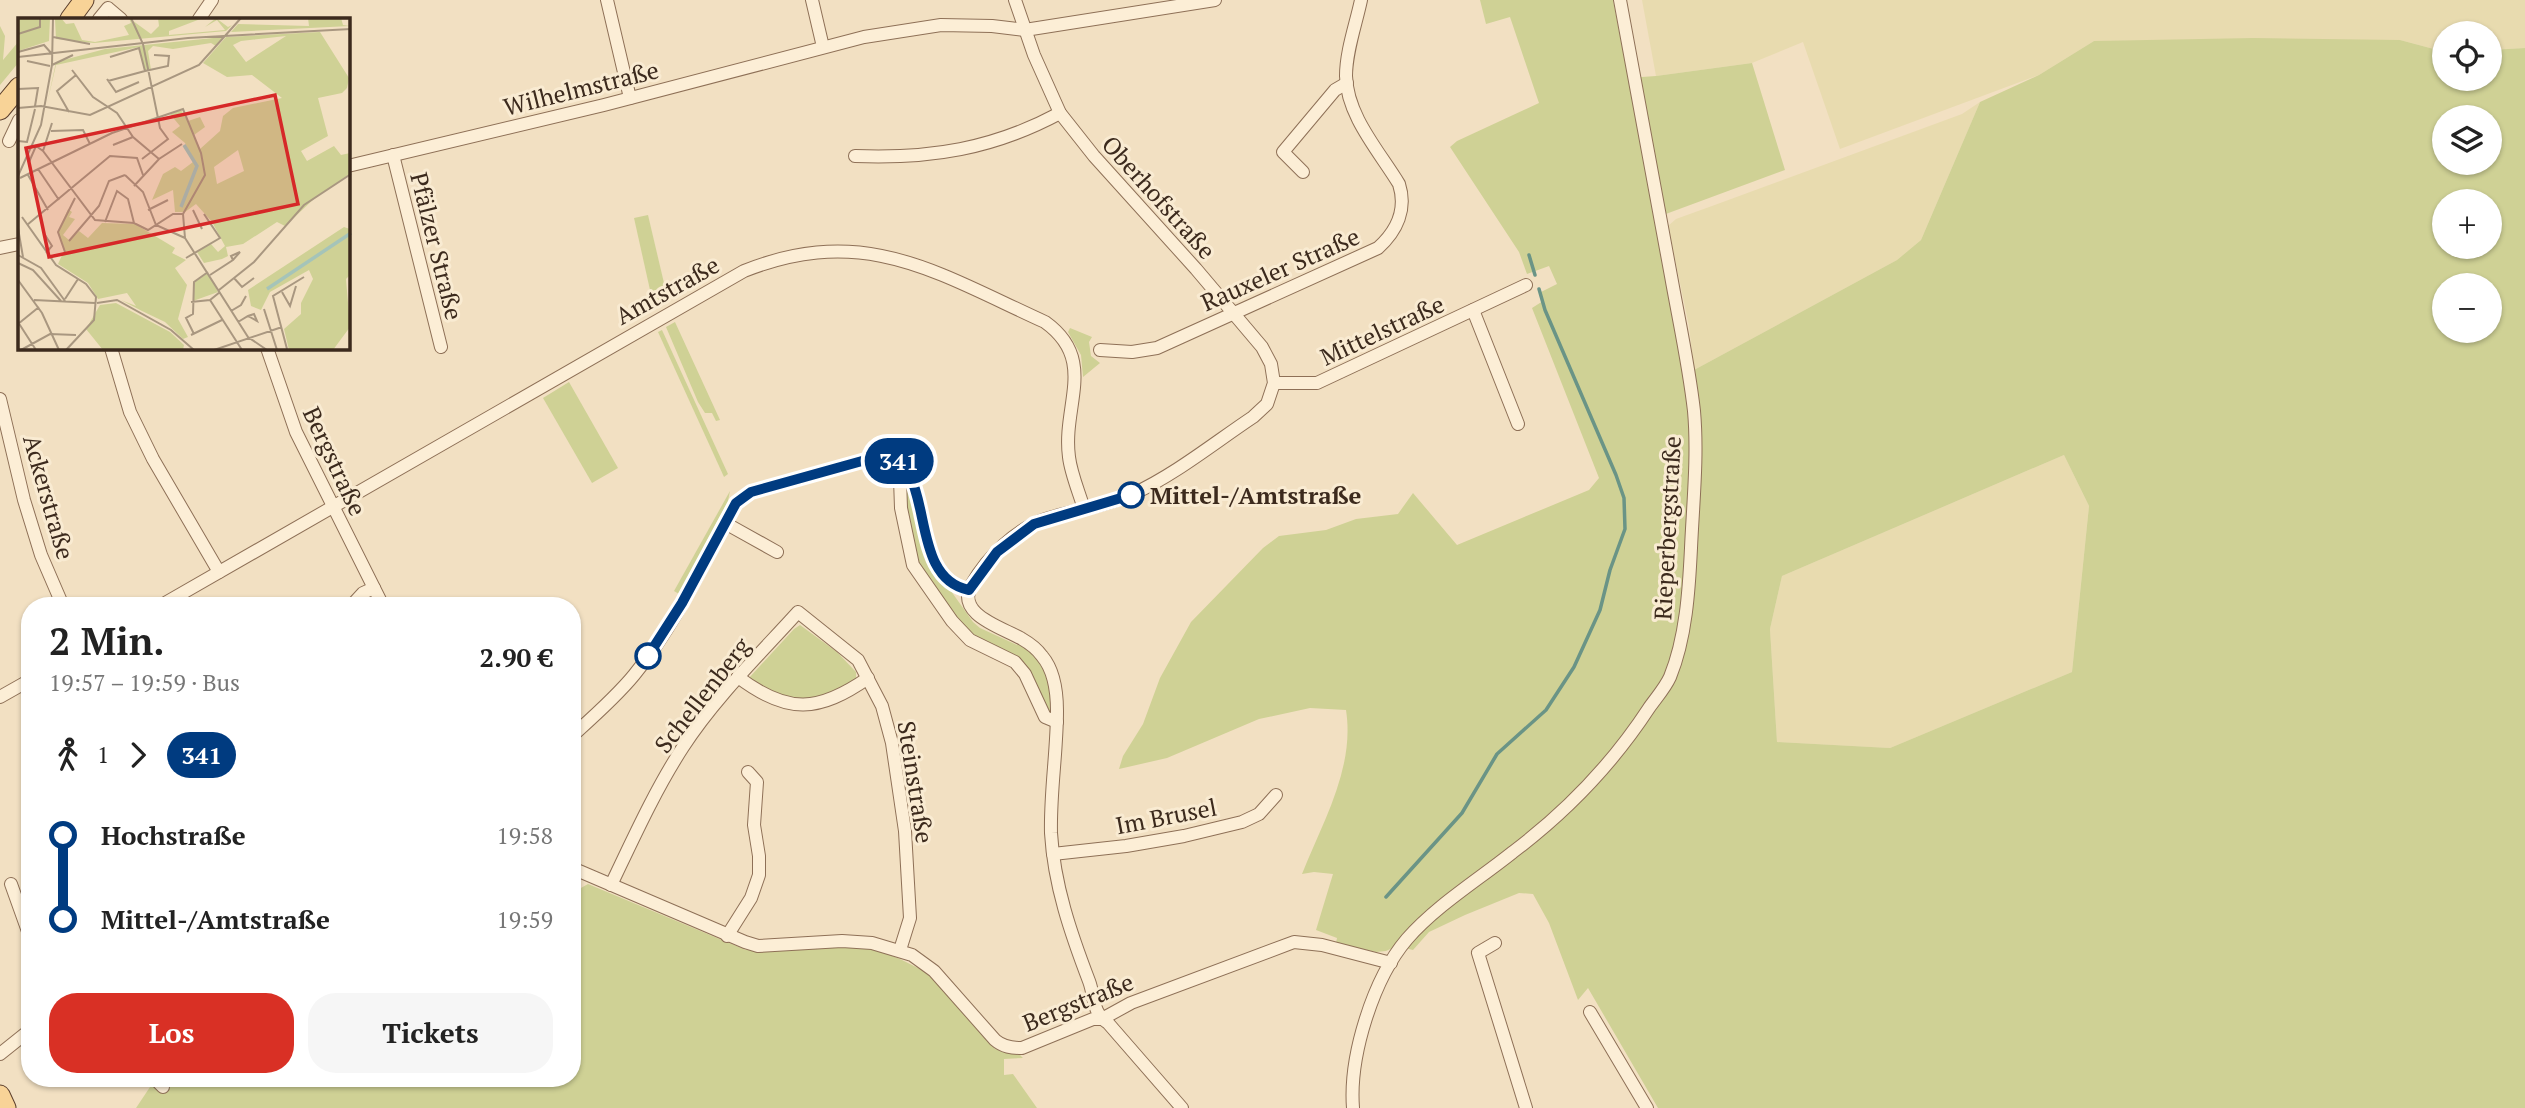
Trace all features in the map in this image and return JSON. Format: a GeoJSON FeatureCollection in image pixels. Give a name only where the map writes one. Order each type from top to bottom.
{"type":"FeatureCollection","features":[{"type":"Feature","properties":{"kind":"main road"},"geometry":{"type":"LineString","coordinates":[[71,18],[84,0]]}},
{"type":"Feature","properties":{"kind":"main road"},"geometry":{"type":"LineString","coordinates":[[0,110],[18,88]]}},
{"type":"Feature","properties":{"kind":"main road"},"geometry":{"type":"LineString","coordinates":[[0,1095],[6,1108]]}},
{"type":"Feature","properties":{"kind":"street"},"geometry":{"type":"LineString","coordinates":[[199,18],[212,0]]}},
{"type":"Feature","properties":{"kind":"street"},"geometry":{"type":"LineString","coordinates":[[607,0],[630,98]]}},
{"type":"Feature","properties":{"kind":"street"},"geometry":{"type":"LineString","coordinates":[[812,0],[823,47]]}},
{"type":"Feature","properties":{"kind":"street","name":"Oberhofstraße"},"geometry":{"type":"LineString","coordinates":[[1015,0],[1060,113],[1097,160],[1262,347],[1270,364],[1274,383]]}},
{"type":"Feature","properties":{"kind":"street","name":"Wilhelmstraße"},"geometry":{"type":"LineString","coordinates":[[350,166],[630,98],[864,37],[941,25],[1025,30],[1215,0]]}},
{"type":"Feature","properties":{"kind":"street","name":"Rauxeler Straße"},"geometry":{"type":"LineString","coordinates":[[1100,350],[1132,352],[1157,348],[1378,248],[1392,235],[1400,216],[1403,195],[1399,184],[1356,116],[1347,83],[1346,69],[1361,0]]}},
{"type":"Feature","properties":{"kind":"street","name":"Rieperbergstraße"},"geometry":{"type":"LineString","coordinates":[[1353,1108],[1356,1057],[1375,998],[1391,963],[1407,939],[1455,895],[1517,850],[1589,785],[1626,742],[1669,678],[1682,636],[1695,483],[1694,412],[1663,225],[1619,0]]}},
{"type":"Feature","properties":{"kind":"street"},"geometry":{"type":"LineString","coordinates":[[1303,172],[1283,152],[1335,90],[1347,83]]}},
{"type":"Feature","properties":{"kind":"street"},"geometry":{"type":"LineString","coordinates":[[855,156],[915,156],[962,150],[1016,134],[1060,113]]}},
{"type":"Feature","properties":{"kind":"street"},"geometry":{"type":"LineString","coordinates":[[9,141],[18,122]]}},
{"type":"Feature","properties":{"kind":"street","name":"Pfälzer Straße"},"geometry":{"type":"LineString","coordinates":[[393,155],[441,347]]}},
{"type":"Feature","properties":{"kind":"street"},"geometry":{"type":"LineString","coordinates":[[0,248],[18,244]]}},
{"type":"Feature","properties":{"kind":"street","name":"Amtstraße"},"geometry":{"type":"LineString","coordinates":[[176,597],[744,271],[774,259],[805,253],[837,251],[895,258],[925,267],[1045,322],[1059,332],[1071,351],[1075,364],[1069,458],[1084,509]]}},
{"type":"Feature","properties":{"kind":"street","name":"Mittelstraße"},"geometry":{"type":"LineString","coordinates":[[1274,383],[1317,383],[1526,285]]}},
{"type":"Feature","properties":{"kind":"street","name":"Mittelstraße"},"geometry":{"type":"LineString","coordinates":[[1473,310],[1518,424]]}},
{"type":"Feature","properties":{"kind":"street"},"geometry":{"type":"LineString","coordinates":[[112,350],[130,412],[153,459],[219,572]]}},
{"type":"Feature","properties":{"kind":"street","name":"Bergstraße"},"geometry":{"type":"LineString","coordinates":[[268,350],[296,432],[378,597]]}},
{"type":"Feature","properties":{"kind":"street"},"geometry":{"type":"LineString","coordinates":[[1182,1108],[1102,1019],[1094,1005],[1091,988],[1072,937],[1061,899],[1053,854],[1051,816],[1057,722],[1056,694],[1051,671],[1043,657],[1024,639],[983,620],[974,611],[969,590],[997,552],[1034,524],[1131,495],[1253,417],[1267,404],[1274,383]]}},
{"type":"Feature","properties":{"kind":"street","name":"Ackerstraße"},"geometry":{"type":"LineString","coordinates":[[0,399],[27,511],[41,555],[59,597]]}},
{"type":"Feature","properties":{"kind":"street"},"geometry":{"type":"LineString","coordinates":[[581,727],[631,678],[648,656],[682,603],[736,503],[751,492],[880,456],[894,458],[907,470],[914,484],[926,542],[934,560],[953,583],[969,590]]}},
{"type":"Feature","properties":{"kind":"street"},"geometry":{"type":"LineString","coordinates":[[907,470],[900,479],[901,508],[913,565],[952,621],[971,640],[1015,662],[1025,674],[1045,717],[1057,722]]}},
{"type":"Feature","properties":{"kind":"street"},"geometry":{"type":"LineString","coordinates":[[725,523],[777,552]]}},
{"type":"Feature","properties":{"kind":"street"},"geometry":{"type":"LineString","coordinates":[[359,597],[374,588]]}},
{"type":"Feature","properties":{"kind":"street","name":"Schellenberg"},"geometry":{"type":"LineString","coordinates":[[611,886],[632,840],[684,746],[738,677],[798,612]]}},
{"type":"Feature","properties":{"kind":"street","name":"Steinstraße"},"geometry":{"type":"LineString","coordinates":[[798,612],[858,660],[882,706],[892,743],[905,831],[910,918],[900,950]]}},
{"type":"Feature","properties":{"kind":"street"},"geometry":{"type":"LineString","coordinates":[[738,677],[765,695],[806,705],[831,700],[868,678]]}},
{"type":"Feature","properties":{"kind":"street"},"geometry":{"type":"LineString","coordinates":[[0,697],[21,685]]}},
{"type":"Feature","properties":{"kind":"street"},"geometry":{"type":"LineString","coordinates":[[727,936],[751,898],[759,875],[760,856],[754,825],[757,782],[748,772]]}},
{"type":"Feature","properties":{"kind":"street","name":"Im Brusel"},"geometry":{"type":"LineString","coordinates":[[1053,854],[1126,846],[1242,822],[1259,814],[1276,796]]}},
{"type":"Feature","properties":{"kind":"street","name":"Bergstraße"},"geometry":{"type":"LineString","coordinates":[[581,872],[727,936],[758,946],[858,941],[900,950],[934,971],[995,1040],[1007,1046],[1022,1048],[1093,1019],[1102,1019],[1131,1003],[1294,942],[1312,943],[1391,963]]}},
{"type":"Feature","properties":{"kind":"street"},"geometry":{"type":"LineString","coordinates":[[11,884],[21,912]]}},
{"type":"Feature","properties":{"kind":"street"},"geometry":{"type":"LineString","coordinates":[[1495,943],[1478,953],[1526,1108]]}},
{"type":"Feature","properties":{"kind":"street"},"geometry":{"type":"LineString","coordinates":[[1590,1012],[1647,1108]]}},
{"type":"Feature","properties":{"kind":"street"},"geometry":{"type":"LineString","coordinates":[[0,1054],[21,1037]]}},
{"type":"Feature","properties":{"kind":"shaded area"},"geometry":{"type":"Polygon","coordinates":[[[1642,0],[2525,0],[2525,48],[2502,49],[2502,21],[2432,21],[2432,49],[2400,40],[2094,41],[2039,75],[1840,149],[1803,42],[1752,63],[1656,76],[1642,0]]]}},
{"type":"Feature","properties":{"kind":"shaded area"},"geometry":{"type":"Polygon","coordinates":[[[1980,102],[1921,240],[1897,260],[1694,370],[1689,326],[1668,226],[1676,219],[1962,114],[1980,102]]]}},
{"type":"Feature","properties":{"kind":"shaded area"},"geometry":{"type":"Polygon","coordinates":[[[2064,455],[2089,506],[2072,672],[1890,748],[1777,742],[1770,629],[1782,576],[2064,455]]]}},
{"type":"Feature","properties":{"kind":"green space"},"geometry":{"type":"Polygon","coordinates":[[[1480,0],[1613,0],[1628,78],[1752,63],[1785,170],[1655,218],[1694,370],[1897,260],[1921,240],[1980,102],[2039,75],[2094,41],[2254,38],[2400,40],[2432,49],[2432,91],[2502,91],[2502,49],[2525,48],[2525,1108],[1658,1108],[1588,988],[1578,1000],[1549,923],[1533,894],[1519,893],[1465,915],[1429,932],[1413,950],[1397,946],[1376,952],[1336,943],[1337,938],[1316,930],[1333,874],[1302,874],[1342,773],[1348,732],[1346,710],[1310,708],[1259,719],[1167,758],[1119,769],[1123,756],[1143,724],[1160,678],[1191,622],[1263,548],[1279,536],[1326,530],[1356,519],[1398,514],[1413,493],[1457,545],[1589,490],[1599,478],[1532,308],[1543,301],[1539,293],[1557,284],[1549,266],[1527,274],[1519,252],[1450,147],[1457,141],[1539,103],[1510,17],[1486,24],[1480,0]],[[2064,455],[1782,576],[1770,629],[1777,742],[1890,748],[2072,672],[2089,506],[2064,455]]]}},
{"type":"Feature","properties":{"kind":"green space"},"geometry":{"type":"Polygon","coordinates":[[[0,26],[5,36],[3,60],[18,42],[18,63],[0,85],[0,26]]]}},
{"type":"Feature","properties":{"kind":"green space"},"geometry":{"type":"Polygon","coordinates":[[[648,215],[668,300],[654,308],[634,218],[648,215]]]}},
{"type":"Feature","properties":{"kind":"green space"},"geometry":{"type":"Polygon","coordinates":[[[675,322],[720,420],[716,421],[712,413],[705,413],[698,402],[666,327],[675,322]]]}},
{"type":"Feature","properties":{"kind":"green space"},"geometry":{"type":"Polygon","coordinates":[[[1070,328],[1092,337],[1089,342],[1091,356],[1100,363],[1083,377],[1081,355],[1068,332],[1070,328]]]}},
{"type":"Feature","properties":{"kind":"green space"},"geometry":{"type":"Polygon","coordinates":[[[662,330],[728,474],[724,477],[658,332],[662,330]]]}},
{"type":"Feature","properties":{"kind":"green space"},"geometry":{"type":"Polygon","coordinates":[[[569,382],[618,468],[592,483],[543,398],[569,382]]]}},
{"type":"Feature","properties":{"kind":"green space"},"geometry":{"type":"Polygon","coordinates":[[[905,477],[924,553],[973,622],[1017,645],[1022,643],[1038,659],[1049,682],[1053,713],[1050,714],[1026,669],[968,633],[918,567],[905,498],[905,477]]]}},
{"type":"Feature","properties":{"kind":"green space"},"geometry":{"type":"Polygon","coordinates":[[[730,491],[728,501],[679,594],[674,591],[730,491]]]}},
{"type":"Feature","properties":{"kind":"green space"},"geometry":{"type":"Polygon","coordinates":[[[800,625],[837,652],[856,672],[856,679],[827,695],[802,699],[777,693],[748,679],[800,625]]]}},
{"type":"Feature","properties":{"kind":"green space"},"geometry":{"type":"Polygon","coordinates":[[[588,884],[746,950],[777,951],[846,946],[877,950],[900,959],[922,970],[937,982],[995,1049],[1023,1058],[1004,1059],[1004,1075],[1013,1074],[1037,1108],[136,1108],[150,1087],[581,1087],[581,888],[588,884]]]}},
{"type":"Feature","properties":{"kind":"waterway"},"geometry":{"type":"LineString","coordinates":[[1529,255],[1535,275]]}},
{"type":"Feature","properties":{"kind":"waterway"},"geometry":{"type":"LineString","coordinates":[[1386,897],[1462,813],[1497,754],[1546,710],[1574,667],[1600,610],[1610,570],[1625,529],[1624,498],[1616,475],[1545,310],[1539,289]]}},
{"type":"Feature","properties":{"kind":"bus line","name":"341"},"geometry":{"type":"LineString","coordinates":[[648,656],[682,603],[736,503],[751,492],[880,456],[894,458],[907,470],[914,484],[926,542],[934,560],[953,583],[969,590],[997,552],[1034,524],[1131,495]]}},
{"type":"Feature","properties":{"kind":"place","name":"Mittel-/Amtstraße"},"geometry":{"type":"Point","coordinates":[1131,495]}}]}
